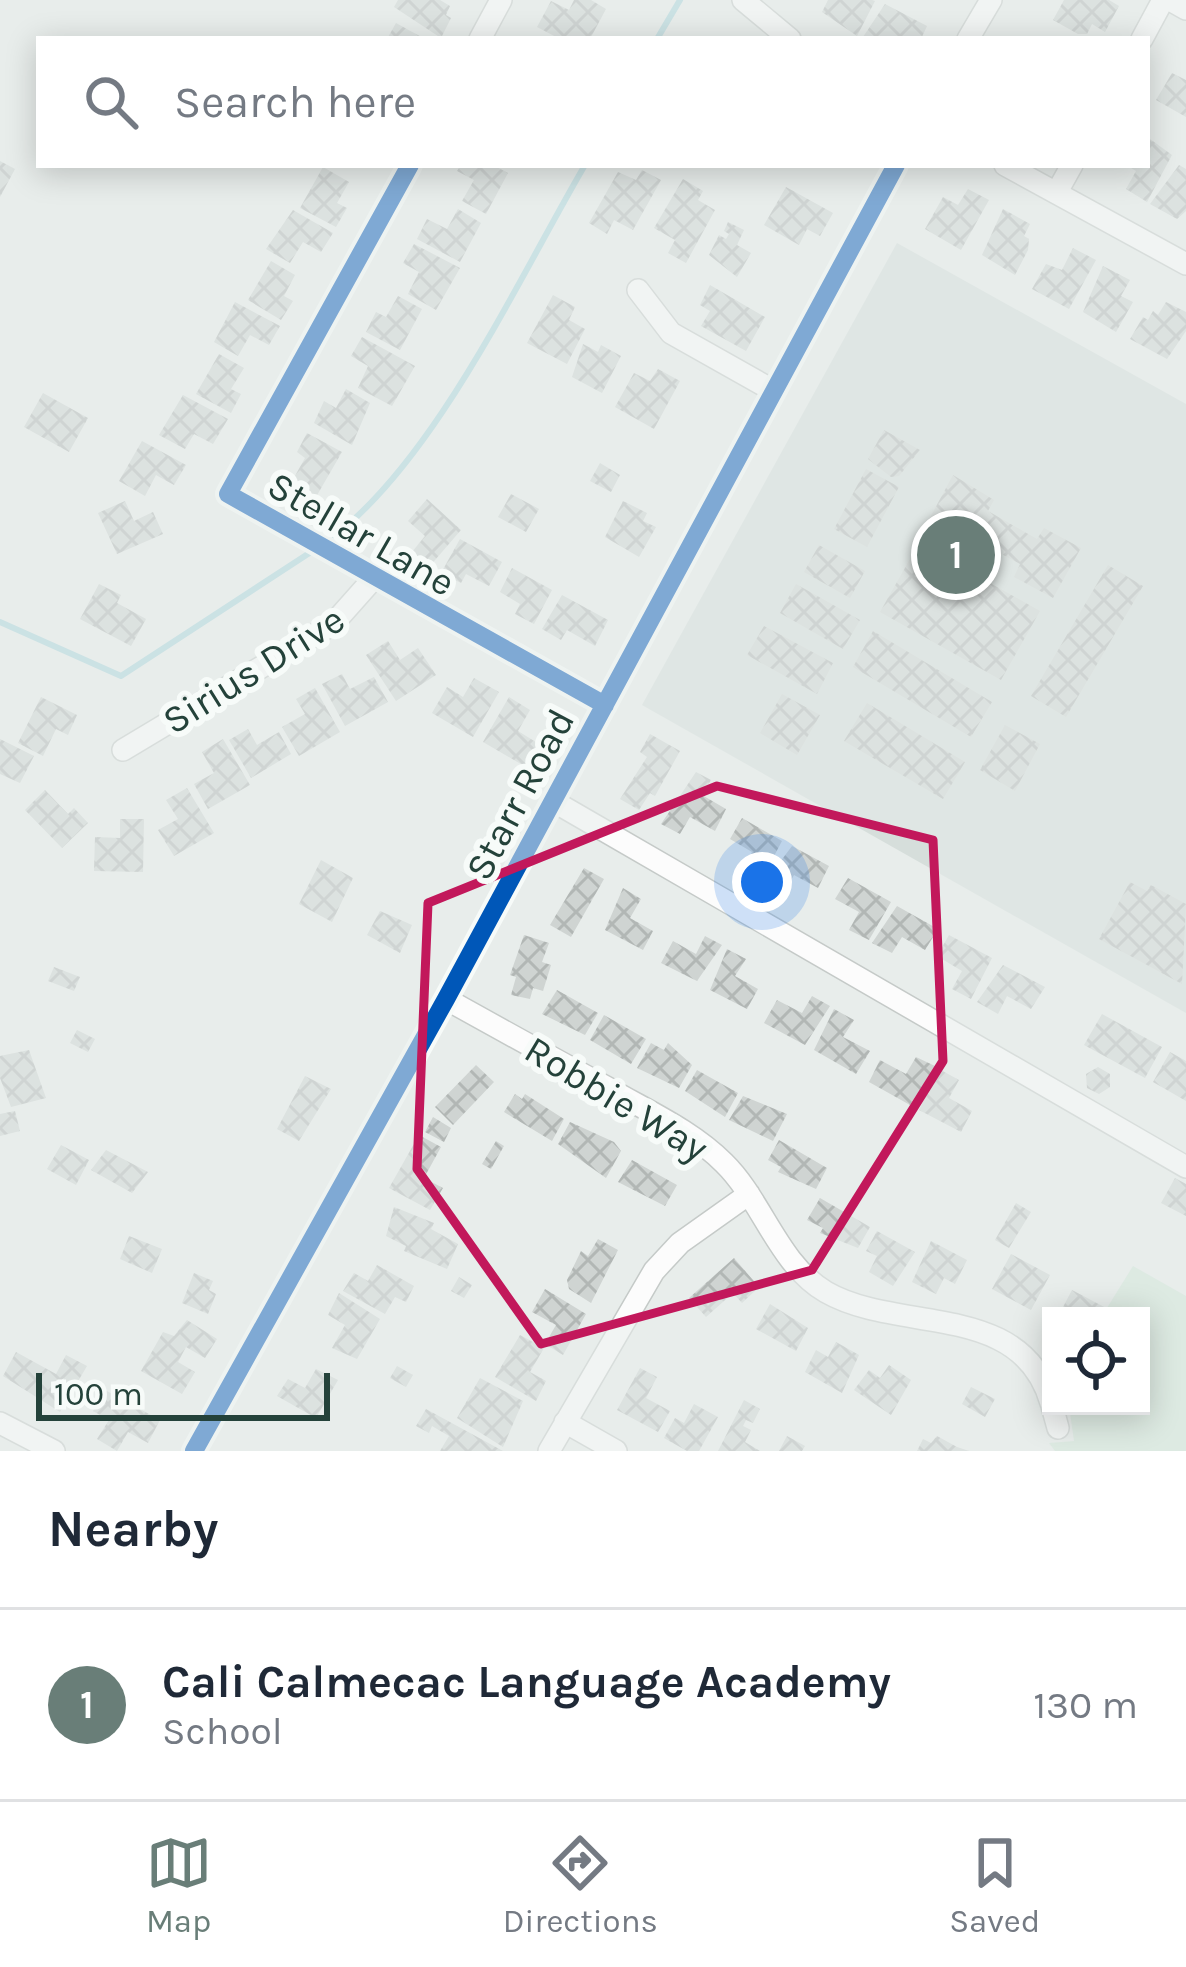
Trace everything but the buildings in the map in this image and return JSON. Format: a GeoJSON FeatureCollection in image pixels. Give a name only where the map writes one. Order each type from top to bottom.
{"type":"FeatureCollection","features":[{"type":"Feature","properties":{"kind":"street"},"geometry":{"type":"LineString","coordinates":[[482,36],[501,0]]}},
{"type":"Feature","properties":{"kind":"street"},"geometry":{"type":"LineString","coordinates":[[742,0],[786,36]]}},
{"type":"Feature","properties":{"kind":"street"},"geometry":{"type":"LineString","coordinates":[[970,36],[991,0]]}},
{"type":"Feature","properties":{"kind":"street"},"geometry":{"type":"LineString","coordinates":[[1144,36],[1167,0],[1186,9]]}},
{"type":"Feature","properties":{"kind":"street","name":"Stellar Lane"},"geometry":{"type":"LineString","coordinates":[[408,168],[228,494],[604,705]]}},
{"type":"Feature","properties":{"kind":"street","name":"Starr Road"},"geometry":{"type":"LineString","coordinates":[[194,1451],[446,999],[894,168]]}},
{"type":"Feature","properties":{"kind":"street"},"geometry":{"type":"LineString","coordinates":[[1012,168],[1186,264]]}},
{"type":"Feature","properties":{"kind":"street"},"geometry":{"type":"LineString","coordinates":[[1057,192],[1070,168]]}},
{"type":"Feature","properties":{"kind":"street"},"geometry":{"type":"LineString","coordinates":[[638,290],[671,333],[774,391]]}},
{"type":"Feature","properties":{"kind":"street","name":"Sirius Drive"},"geometry":{"type":"LineString","coordinates":[[123,750],[333,624],[374,579]]}},
{"type":"Feature","properties":{"kind":"street"},"geometry":{"type":"LineString","coordinates":[[554,801],[1186,1168]]}},
{"type":"Feature","properties":{"kind":"street","name":"Robbie Way"},"geometry":{"type":"LineString","coordinates":[[446,999],[684,1131],[724,1163],[798,1269],[822,1290],[857,1307],[972,1326],[1027,1358],[1042,1379]]}},
{"type":"Feature","properties":{"kind":"street"},"geometry":{"type":"LineString","coordinates":[[549,1451],[654,1271],[680,1244],[749,1195]]}},
{"type":"Feature","properties":{"kind":"street"},"geometry":{"type":"LineString","coordinates":[[566,1422],[616,1451]]}},
{"type":"Feature","properties":{"kind":"street"},"geometry":{"type":"LineString","coordinates":[[0,1423],[54,1451]]}},
{"type":"Feature","properties":{"kind":"highlighted area"},"geometry":{"type":"Polygon","coordinates":[[[717,786],[933,840],[943,1061],[812,1270],[541,1344],[417,1169],[428,903],[717,786]]]}},
{"type":"Feature","properties":{"kind":"shaded area"},"geometry":{"type":"Polygon","coordinates":[[[897,243],[1186,404],[1186,1013],[642,705],[897,243]]]}},
{"type":"Feature","properties":{"kind":"green space"},"geometry":{"type":"Polygon","coordinates":[[[1133,1266],[1186,1296],[1186,1451],[1055,1451],[1049,1443],[1074,1441],[1070,1415],[1150,1415],[1150,1307],[1108,1307],[1133,1266]]]}},
{"type":"Feature","properties":{"kind":"waterway"},"geometry":{"type":"LineString","coordinates":[[659,36],[680,0]]}},
{"type":"Feature","properties":{"kind":"waterway"},"geometry":{"type":"LineString","coordinates":[[325,543],[402,468],[437,420],[583,168]]}},
{"type":"Feature","properties":{"kind":"waterway"},"geometry":{"type":"LineString","coordinates":[[0,622],[121,676],[314,550]]}},
{"type":"Feature","properties":{"kind":"cycle path"},"geometry":{"type":"LineString","coordinates":[[408,168],[228,494],[605,705]]}},
{"type":"Feature","properties":{"kind":"cycle path"},"geometry":{"type":"LineString","coordinates":[[194,1451],[446,999],[894,168]]}},
{"type":"Feature","properties":{"kind":"place","name":"Cali Calmecac Language Academy"},"geometry":{"type":"Point","coordinates":[956,555]}}]}
